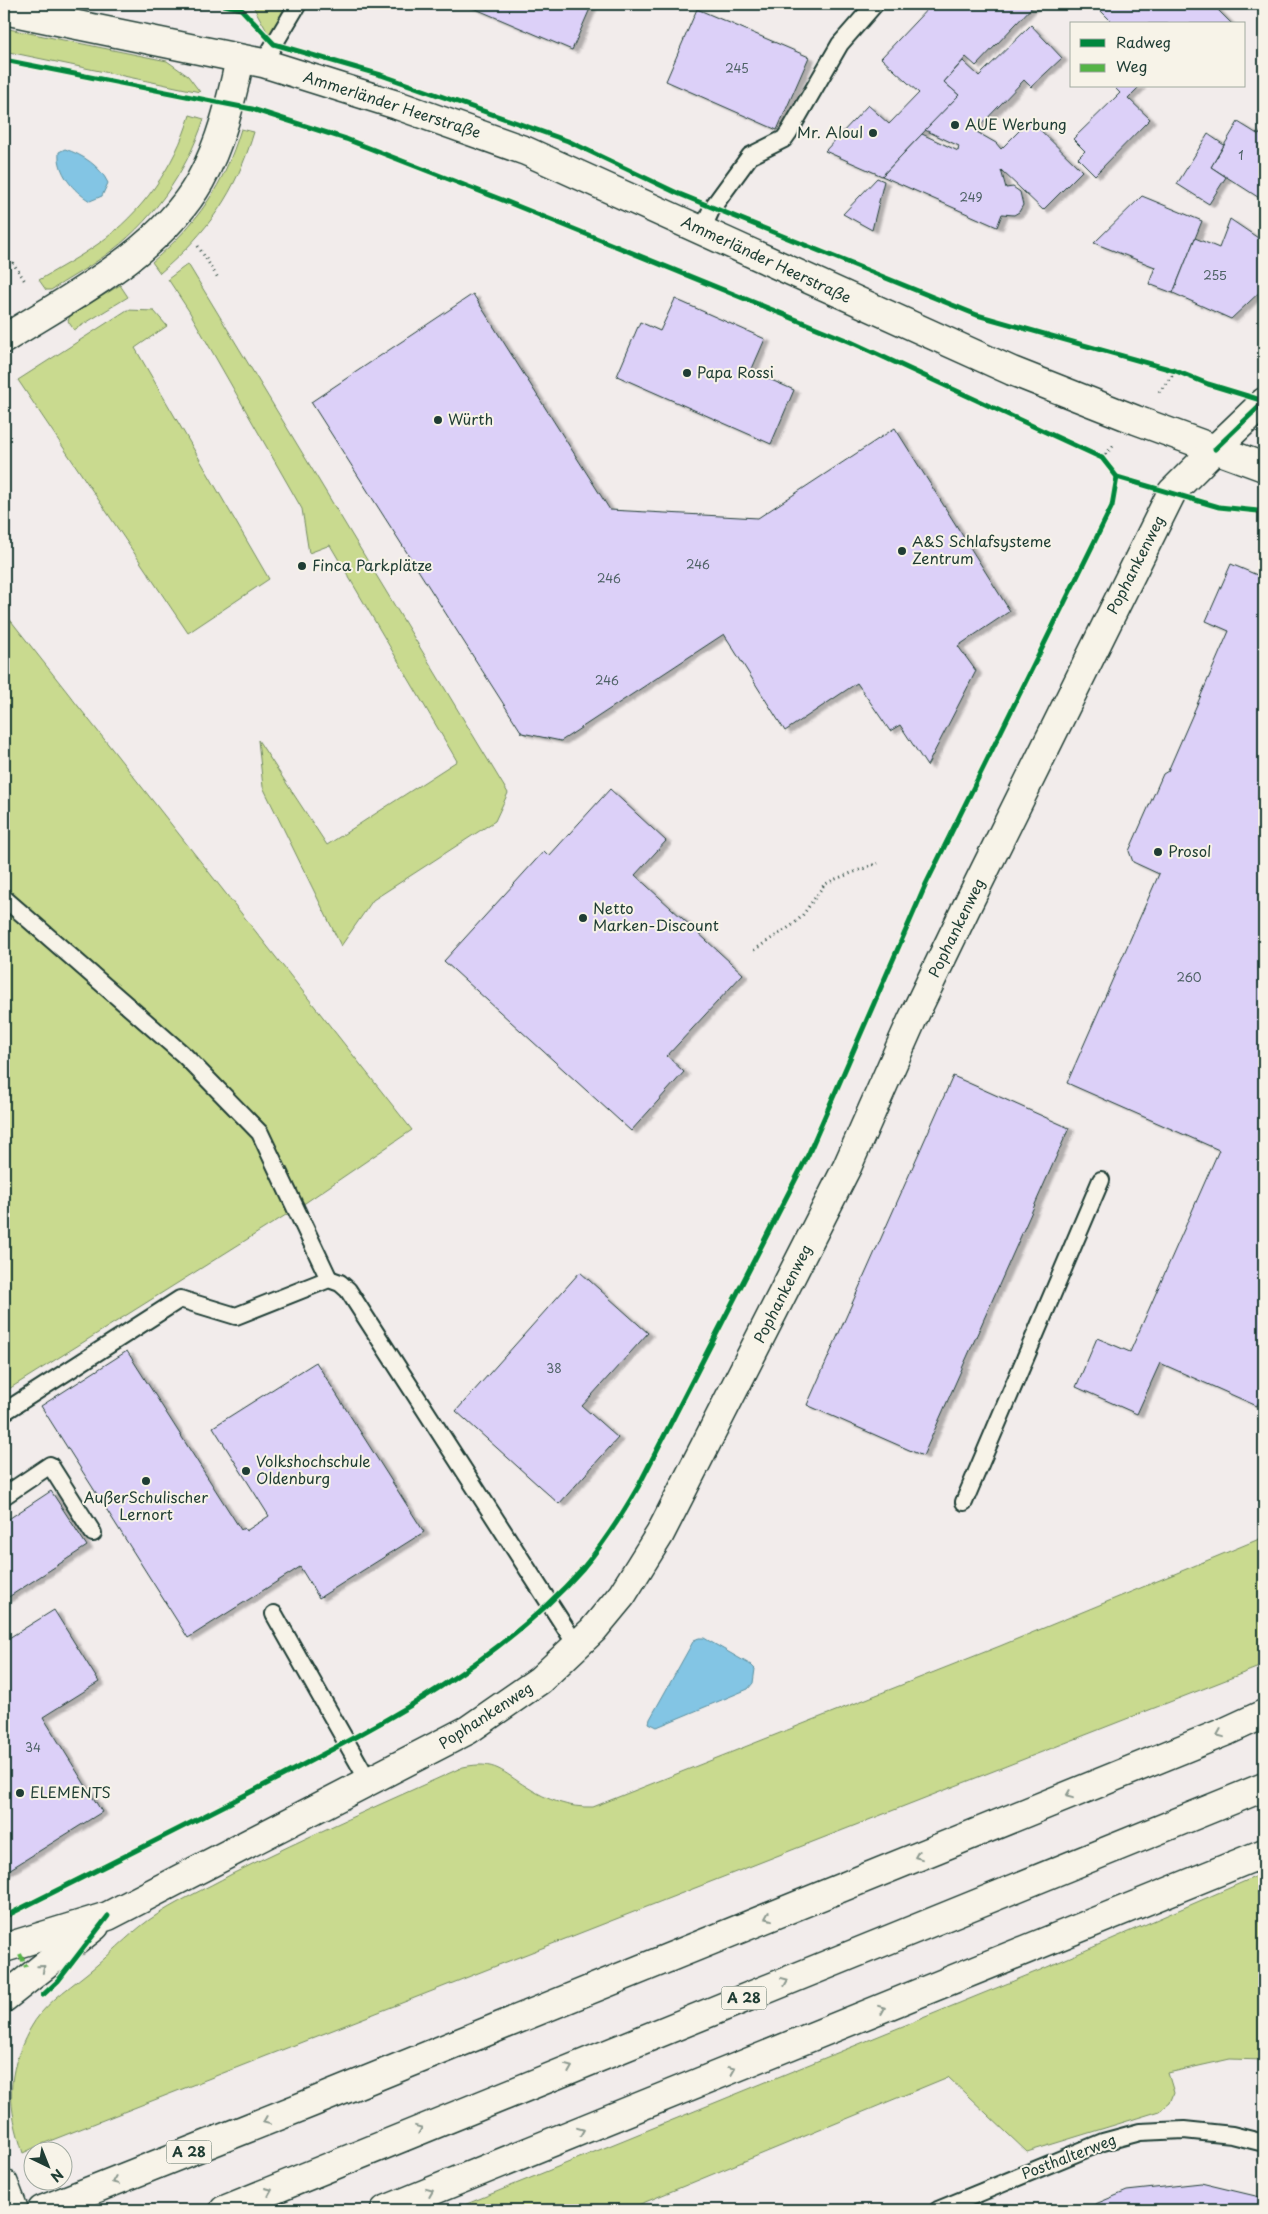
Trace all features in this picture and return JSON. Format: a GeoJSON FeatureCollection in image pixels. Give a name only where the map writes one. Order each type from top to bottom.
{"type":"FeatureCollection","features":[{"type":"Feature","properties":{"kind":"main road","name":"Ammerländer Heerstraße"},"geometry":{"type":"LineString","coordinates":[[4,10],[252,61],[397,105],[526,150],[792,273],[1012,371],[1264,467]]}},
{"type":"Feature","properties":{"kind":"main road"},"geometry":{"type":"LineString","coordinates":[[4,339],[102,277],[153,237],[181,209],[199,182],[213,154],[230,104],[252,61]]}},
{"type":"Feature","properties":{"kind":"main road","name":"Pophankenweg"},"geometry":{"type":"LineString","coordinates":[[4,1998],[108,1916],[262,1835],[441,1746],[493,1715],[540,1680],[577,1646],[622,1595],[660,1534],[847,1167],[912,1020],[1172,492],[1264,402]]}},
{"type":"Feature","properties":{"kind":"main road","name":"A 28"},"geometry":{"type":"LineString","coordinates":[[42,2210],[311,2103],[1264,1714]]}},
{"type":"Feature","properties":{"kind":"main road","name":"A 28"},"geometry":{"type":"LineString","coordinates":[[224,2210],[1264,1786]]}},
{"type":"Feature","properties":{"kind":"main road"},"geometry":{"type":"LineString","coordinates":[[385,2210],[1264,1853]]}},
{"type":"Feature","properties":{"kind":"main road","name":"Pophankenweg"},"geometry":{"type":"LineString","coordinates":[[4,1948],[108,1916]]}},
{"type":"Feature","properties":{"kind":"main road"},"geometry":{"type":"LineString","coordinates":[[4,2184],[14,2210]]}},
{"type":"Feature","properties":{"kind":"lane"},"geometry":{"type":"LineString","coordinates":[[252,61],[298,4]]}},
{"type":"Feature","properties":{"kind":"lane"},"geometry":{"type":"LineString","coordinates":[[702,230],[712,208],[750,156],[784,138],[789,132],[840,44],[875,4]]}},
{"type":"Feature","properties":{"kind":"lane"},"geometry":{"type":"LineString","coordinates":[[4,898],[185,1056],[260,1133],[329,1279]]}},
{"type":"Feature","properties":{"kind":"lane"},"geometry":{"type":"LineString","coordinates":[[964,1502],[1101,1180]]}},
{"type":"Feature","properties":{"kind":"lane"},"geometry":{"type":"LineString","coordinates":[[4,1412],[180,1299],[236,1316],[329,1279],[340,1283],[348,1290],[577,1646]]}},
{"type":"Feature","properties":{"kind":"lane"},"geometry":{"type":"LineString","coordinates":[[4,1496],[50,1465],[93,1533]]}},
{"type":"Feature","properties":{"kind":"lane"},"geometry":{"type":"LineString","coordinates":[[274,1614],[369,1782]]}},
{"type":"Feature","properties":{"kind":"lane","name":"Posthalterweg"},"geometry":{"type":"LineString","coordinates":[[938,2210],[1104,2142],[1140,2132],[1184,2130],[1232,2134],[1264,2143]]}},
{"type":"Feature","properties":{"kind":"path"},"geometry":{"type":"LineString","coordinates":[[198,246],[218,278]]}},
{"type":"Feature","properties":{"kind":"path"},"geometry":{"type":"LineString","coordinates":[[4,269],[13,263],[25,281]]}},
{"type":"Feature","properties":{"kind":"path"},"geometry":{"type":"LineString","coordinates":[[1258,511],[1264,502]]}},
{"type":"Feature","properties":{"kind":"path"},"geometry":{"type":"LineString","coordinates":[[754,950],[794,924],[824,885],[878,863]]}},
{"type":"Feature","properties":{"kind":"green space"},"geometry":{"type":"Polygon","coordinates":[[[246,4],[298,4],[274,44],[253,6],[246,4]]]}},
{"type":"Feature","properties":{"kind":"green space"},"geometry":{"type":"Polygon","coordinates":[[[4,28],[167,61],[188,76],[200,92],[4,51],[4,28]]]}},
{"type":"Feature","properties":{"kind":"green space"},"geometry":{"type":"Polygon","coordinates":[[[190,115],[204,119],[187,159],[165,196],[120,244],[90,266],[51,290],[46,290],[39,280],[98,244],[114,232],[142,203],[166,170],[184,134],[190,115]]]}},
{"type":"Feature","properties":{"kind":"green space"},"geometry":{"type":"Polygon","coordinates":[[[241,129],[254,132],[247,154],[229,192],[206,226],[177,258],[160,273],[152,262],[182,233],[207,202],[226,168],[241,129]]]}},
{"type":"Feature","properties":{"kind":"green space"},"geometry":{"type":"Polygon","coordinates":[[[188,264],[508,793],[495,821],[373,900],[341,946],[263,787],[258,740],[327,845],[457,761],[330,545],[309,553],[302,509],[189,311],[168,279],[188,264]]]}},
{"type":"Feature","properties":{"kind":"green space"},"geometry":{"type":"Polygon","coordinates":[[[120,285],[128,297],[74,330],[68,321],[70,316],[120,285]]]}},
{"type":"Feature","properties":{"kind":"green space"},"geometry":{"type":"Polygon","coordinates":[[[127,310],[154,311],[167,326],[135,348],[269,579],[188,633],[18,380],[127,310]]]}},
{"type":"Feature","properties":{"kind":"green space"},"geometry":{"type":"Polygon","coordinates":[[[4,612],[412,1130],[305,1203],[4,1392],[4,612]]]}},
{"type":"Feature","properties":{"kind":"green space"},"geometry":{"type":"Polygon","coordinates":[[[1264,1537],[1264,1665],[47,2142],[22,2142],[22,2150],[12,2105],[13,2076],[16,2061],[35,2020],[55,1999],[149,1920],[180,1901],[232,1874],[463,1767],[474,1765],[491,1766],[550,1799],[567,1805],[593,1807],[1000,1646],[1264,1537]]]}},
{"type":"Feature","properties":{"kind":"green space"},"geometry":{"type":"Polygon","coordinates":[[[1264,1873],[1264,2060],[1230,2059],[1168,2073],[1174,2093],[1170,2103],[1160,2111],[1027,2152],[948,2077],[626,2210],[452,2210],[1038,1971],[1264,1873]]]}},
{"type":"Feature","properties":{"kind":"water"},"geometry":{"type":"Polygon","coordinates":[[[65,149],[78,154],[96,166],[105,177],[108,183],[102,196],[90,201],[67,180],[63,174],[59,159],[59,152],[65,149]]]}},
{"type":"Feature","properties":{"kind":"water"},"geometry":{"type":"Polygon","coordinates":[[[704,1638],[751,1665],[755,1669],[753,1683],[748,1689],[657,1727],[649,1723],[694,1640],[704,1638]]]}},
{"type":"Feature","properties":{"kind":"building"},"geometry":{"type":"Polygon","coordinates":[[[464,4],[592,4],[572,50],[464,4]]]}},
{"type":"Feature","properties":{"kind":"building"},"geometry":{"type":"Polygon","coordinates":[[[932,4],[1035,4],[976,66],[966,57],[944,82],[959,95],[882,176],[825,151],[868,105],[889,124],[919,93],[881,58],[932,4]]]}},
{"type":"Feature","properties":{"kind":"building"},"geometry":{"type":"Polygon","coordinates":[[[1094,4],[1216,4],[1214,6],[1230,22],[1112,22],[1094,4]]]}},
{"type":"Feature","properties":{"kind":"building"},"geometry":{"type":"Polygon","coordinates":[[[697,9],[809,57],[777,130],[666,81],[697,9]]]}},
{"type":"Feature","properties":{"kind":"building","name":"AUE Werbung"},"geometry":{"type":"Polygon","coordinates":[[[1031,25],[1062,58],[1031,87],[1024,80],[975,131],[996,143],[1001,149],[1030,120],[1082,171],[1043,210],[1001,170],[1006,188],[1013,187],[1020,192],[1023,205],[1019,212],[1014,215],[1002,214],[997,227],[882,176],[922,134],[958,151],[959,146],[925,130],[959,95],[944,82],[963,61],[979,76],[1031,25]]]}},
{"type":"Feature","properties":{"kind":"building"},"geometry":{"type":"Polygon","coordinates":[[[1115,88],[1138,88],[1128,98],[1150,119],[1095,175],[1078,158],[1085,151],[1073,139],[1120,93],[1115,88]]]}},
{"type":"Feature","properties":{"kind":"building"},"geometry":{"type":"Polygon","coordinates":[[[1238,122],[1259,135],[1264,127],[1264,201],[1211,167],[1238,122]]]}},
{"type":"Feature","properties":{"kind":"building"},"geometry":{"type":"Polygon","coordinates":[[[1208,134],[1224,145],[1211,167],[1226,177],[1209,204],[1177,184],[1208,134]]]}},
{"type":"Feature","properties":{"kind":"building"},"geometry":{"type":"Polygon","coordinates":[[[877,178],[884,181],[872,230],[843,214],[877,178]]]}},
{"type":"Feature","properties":{"kind":"building"},"geometry":{"type":"Polygon","coordinates":[[[1142,196],[1202,221],[1173,293],[1149,284],[1155,267],[1094,243],[1142,196]]]}},
{"type":"Feature","properties":{"kind":"building"},"geometry":{"type":"Polygon","coordinates":[[[1230,219],[1264,242],[1264,288],[1231,319],[1173,293],[1195,238],[1219,248],[1230,219]]]}},
{"type":"Feature","properties":{"kind":"building"},"geometry":{"type":"Polygon","coordinates":[[[473,294],[610,510],[758,518],[895,428],[1010,611],[958,646],[976,671],[927,766],[900,725],[890,731],[857,683],[785,731],[724,634],[561,741],[522,733],[311,402],[473,294]]]}},
{"type":"Feature","properties":{"kind":"building","name":"Papa Rossi"},"geometry":{"type":"Polygon","coordinates":[[[675,299],[765,339],[751,371],[794,390],[771,444],[617,376],[640,322],[660,331],[675,299]]]}},
{"type":"Feature","properties":{"kind":"building"},"geometry":{"type":"Polygon","coordinates":[[[1231,564],[1264,578],[1264,1389],[1257,1406],[1160,1363],[1137,1414],[1076,1387],[1097,1338],[1130,1352],[1219,1150],[1067,1083],[1159,874],[1133,862],[1129,851],[1163,774],[1168,771],[1229,631],[1206,621],[1231,564]]]}},
{"type":"Feature","properties":{"kind":"building","name":"Netto Marken-Discount"},"geometry":{"type":"Polygon","coordinates":[[[610,789],[666,841],[635,875],[743,974],[667,1056],[684,1072],[631,1131],[444,961],[544,851],[549,856],[610,789]]]}},
{"type":"Feature","properties":{"kind":"building"},"geometry":{"type":"Polygon","coordinates":[[[953,1076],[1069,1128],[923,1456],[807,1405],[953,1076]]]}},
{"type":"Feature","properties":{"kind":"building"},"geometry":{"type":"Polygon","coordinates":[[[580,1272],[648,1333],[582,1406],[618,1438],[559,1504],[456,1411],[580,1272]]]}},
{"type":"Feature","properties":{"kind":"building"},"geometry":{"type":"Polygon","coordinates":[[[127,1351],[241,1530],[244,1528],[246,1531],[269,1516],[213,1427],[316,1362],[424,1532],[319,1598],[300,1567],[188,1638],[41,1406],[127,1351]]]}},
{"type":"Feature","properties":{"kind":"building"},"geometry":{"type":"Polygon","coordinates":[[[51,1491],[87,1546],[4,1600],[4,1522],[51,1491]]]}},
{"type":"Feature","properties":{"kind":"building"},"geometry":{"type":"Polygon","coordinates":[[[54,1610],[99,1682],[43,1717],[102,1812],[4,1873],[4,1641],[54,1610]]]}},
{"type":"Feature","properties":{"kind":"building"},"geometry":{"type":"Polygon","coordinates":[[[1201,2183],[1264,2198],[1264,2210],[1081,2210],[1127,2191],[1201,2183]]]}},
{"type":"Feature","properties":{"kind":"marked path"},"geometry":{"type":"LineString","coordinates":[[20,1954],[26,1967]]}},
{"type":"Feature","properties":{"kind":"cycle path"},"geometry":{"type":"LineString","coordinates":[[220,4],[241,9],[274,44],[381,75],[568,141],[677,193],[977,315],[1176,371],[1208,384],[1264,401]]}},
{"type":"Feature","properties":{"kind":"cycle path"},"geometry":{"type":"LineString","coordinates":[[4,60],[252,109],[346,139],[505,201],[851,342],[1102,458],[1117,477],[1219,507],[1258,511],[1264,514]]}},
{"type":"Feature","properties":{"kind":"cycle path"},"geometry":{"type":"LineString","coordinates":[[1215,449],[1264,402]]}},
{"type":"Feature","properties":{"kind":"cycle path"},"geometry":{"type":"LineString","coordinates":[[4,1917],[242,1797],[400,1712],[478,1661],[515,1633],[550,1602],[591,1558],[626,1508],[638,1487],[808,1155],[926,884],[1112,506],[1117,477]]}},
{"type":"Feature","properties":{"kind":"cycle path"},"geometry":{"type":"LineString","coordinates":[[43,1995],[58,1981],[108,1916]]}},
{"type":"Feature","properties":{"kind":"place","name":"AUE Werbung"},"geometry":{"type":"Point","coordinates":[955,125]}},
{"type":"Feature","properties":{"kind":"place","name":"Mr. Aloul"},"geometry":{"type":"Point","coordinates":[873,133]}},
{"type":"Feature","properties":{"kind":"place","name":"Papa Rossi"},"geometry":{"type":"Point","coordinates":[687,373]}},
{"type":"Feature","properties":{"kind":"place","name":"Würth"},"geometry":{"type":"Point","coordinates":[438,420]}},
{"type":"Feature","properties":{"kind":"place","name":"A&S Schlafsysteme Zentrum"},"geometry":{"type":"Point","coordinates":[902,551]}},
{"type":"Feature","properties":{"kind":"place","name":"Finca Parkplätze"},"geometry":{"type":"Point","coordinates":[302,566]}},
{"type":"Feature","properties":{"kind":"place","name":"Prosol"},"geometry":{"type":"Point","coordinates":[1158,852]}},
{"type":"Feature","properties":{"kind":"place","name":"Netto Marken-Discount"},"geometry":{"type":"Point","coordinates":[583,918]}},
{"type":"Feature","properties":{"kind":"place","name":"Volkshochschule Oldenburg"},"geometry":{"type":"Point","coordinates":[246,1471]}},
{"type":"Feature","properties":{"kind":"place","name":"AußerSchulischer Lernort"},"geometry":{"type":"Point","coordinates":[146,1481]}},
{"type":"Feature","properties":{"kind":"place","name":"ELEMENTS"},"geometry":{"type":"Point","coordinates":[20,1793]}}]}
